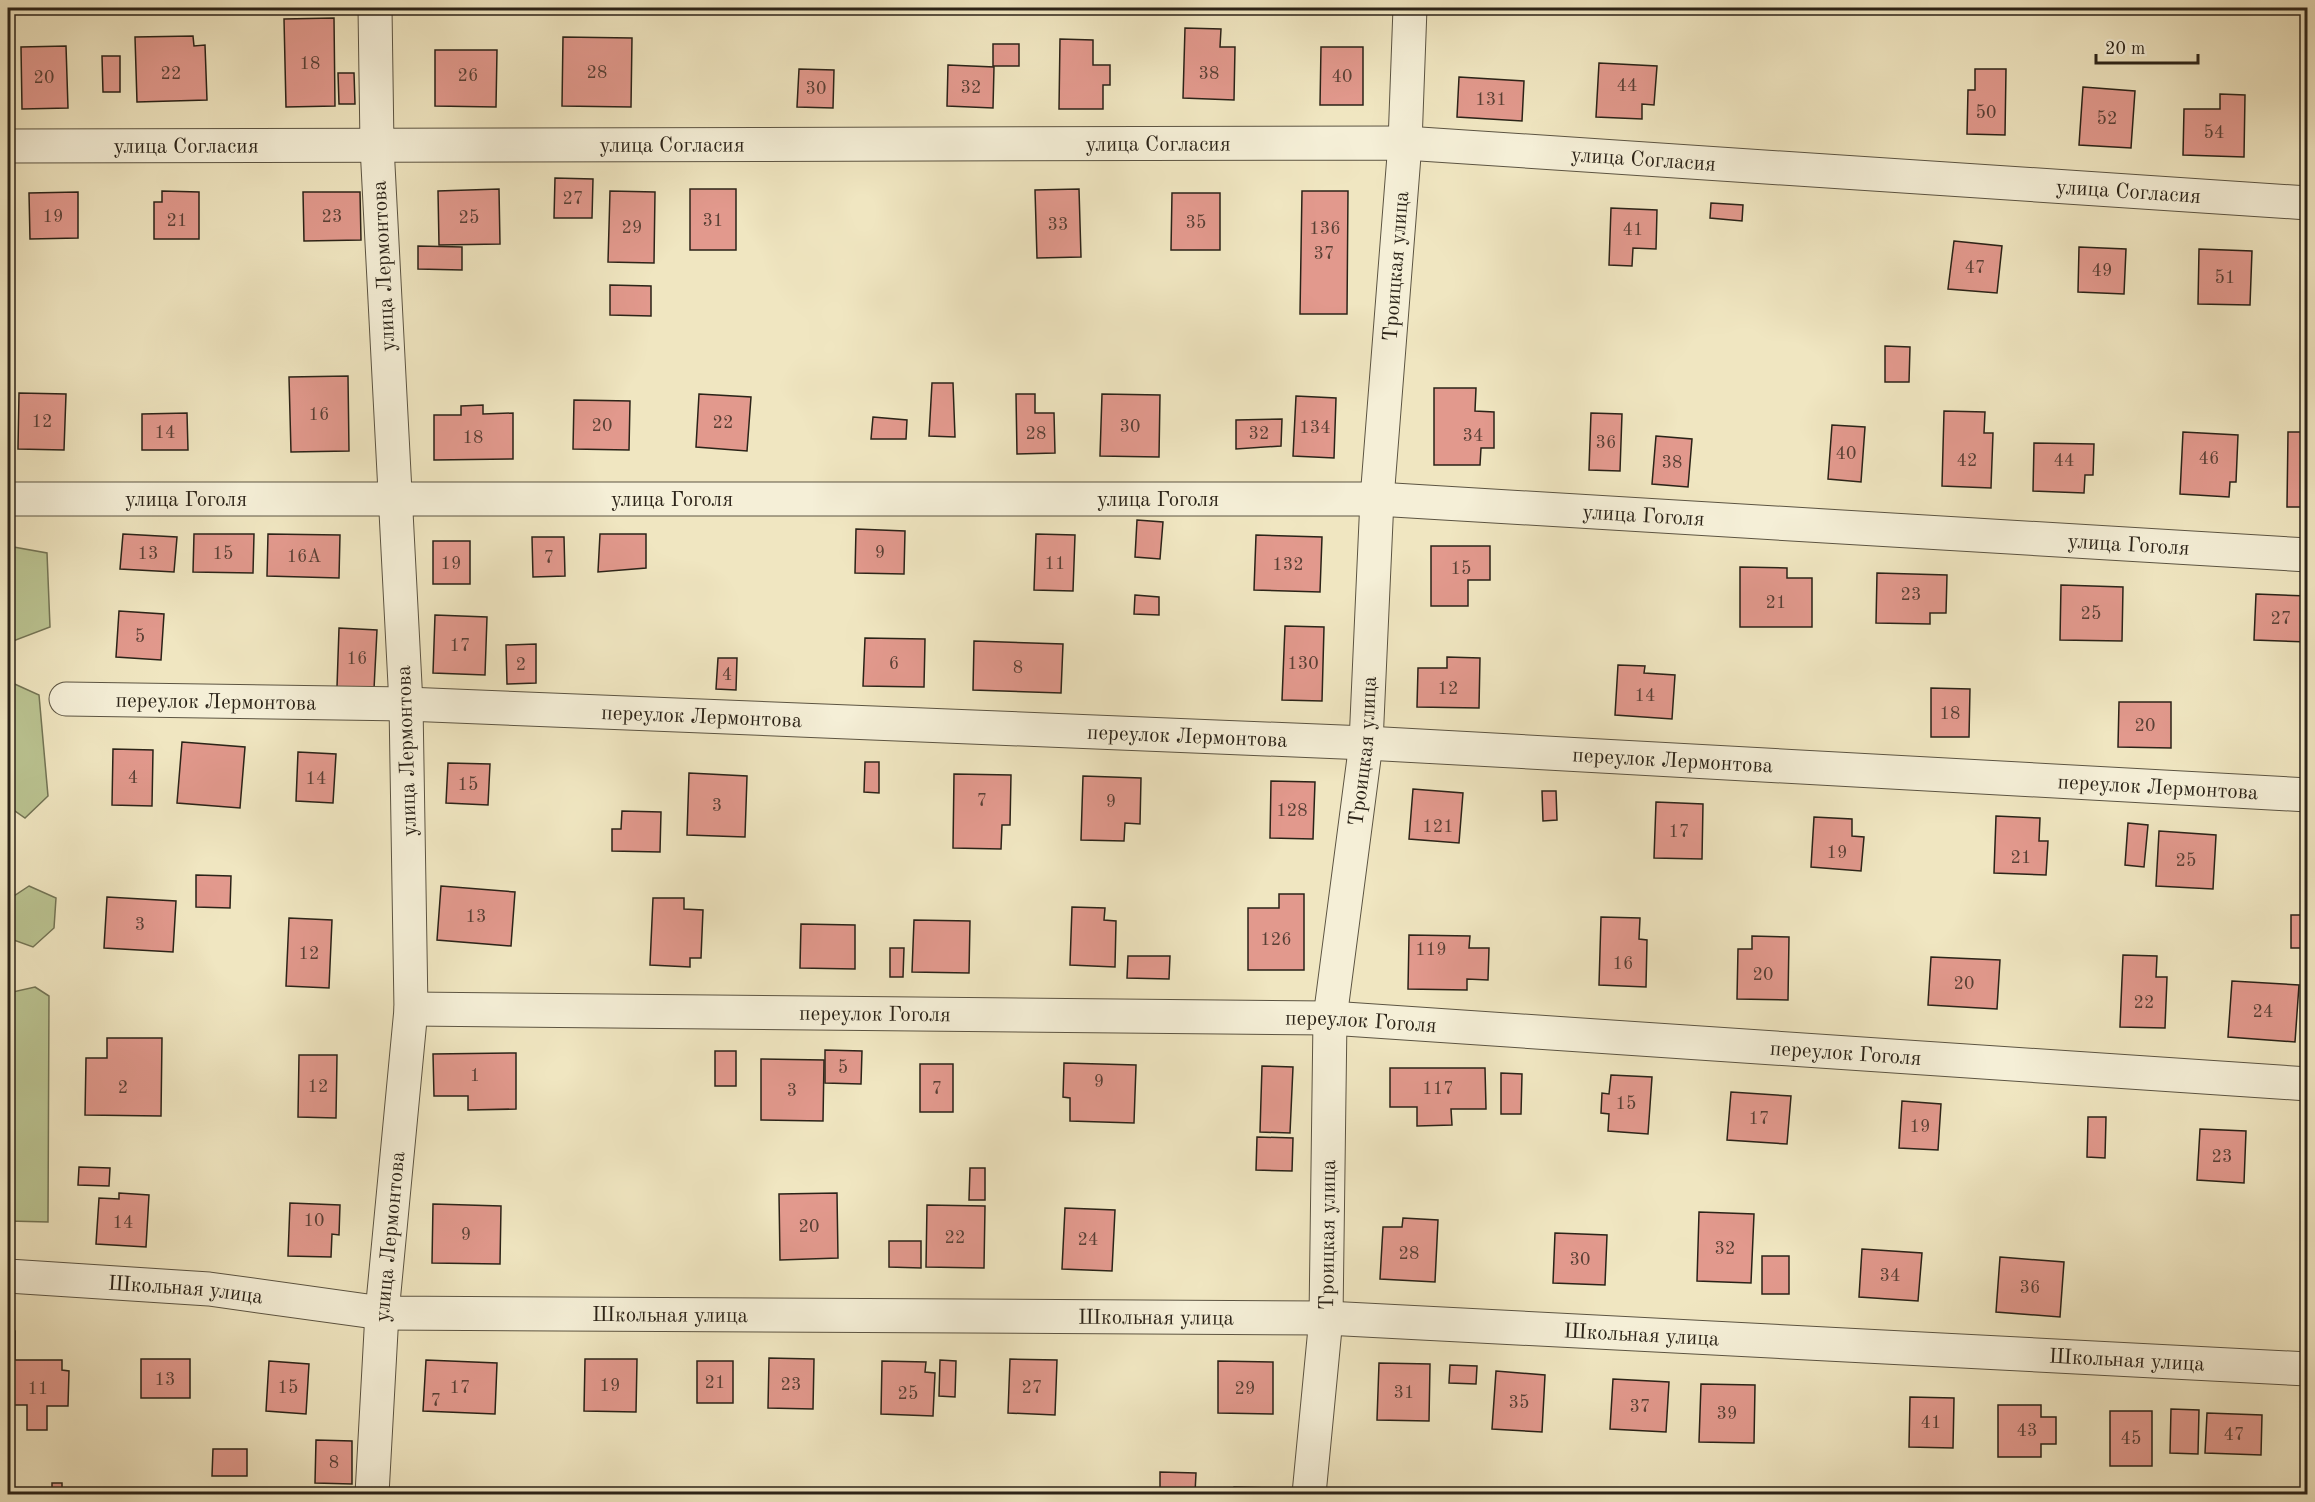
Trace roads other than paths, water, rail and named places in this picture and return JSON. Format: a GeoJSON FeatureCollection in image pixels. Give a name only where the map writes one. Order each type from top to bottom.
{"type":"FeatureCollection","features":[{"type":"Feature","properties":{"kind":"street","name":"улица Лермонтова"},"geometry":{"type":"LineString","coordinates":[[372,1494],[382,1313],[411,1009],[406,704],[377,146],[375,8]]}},
{"type":"Feature","properties":{"kind":"street","name":"Троицкая улица"},"geometry":{"type":"LineString","coordinates":[[1309,1494],[1326,1318],[1330,1018],[1366,743],[1377,499],[1405,142],[1410,8]]}},
{"type":"Feature","properties":{"kind":"street","name":"улица Согласия"},"geometry":{"type":"LineString","coordinates":[[8,146],[1405,142],[2307,203]]}},
{"type":"Feature","properties":{"kind":"street","name":"улица Гоголя"},"geometry":{"type":"LineString","coordinates":[[8,499],[1377,499],[2307,555]]}},
{"type":"Feature","properties":{"kind":"street","name":"переулок Лермонтова"},"geometry":{"type":"LineString","coordinates":[[66,699],[406,704],[1366,743],[2307,795]]}},
{"type":"Feature","properties":{"kind":"street","name":"переулок Гоголя"},"geometry":{"type":"LineString","coordinates":[[411,1009],[1330,1018],[2307,1084]]}},
{"type":"Feature","properties":{"kind":"street","name":"Школьная улица"},"geometry":{"type":"LineString","coordinates":[[8,1276],[209,1289],[382,1313],[1326,1318],[2307,1369]]}}]}
